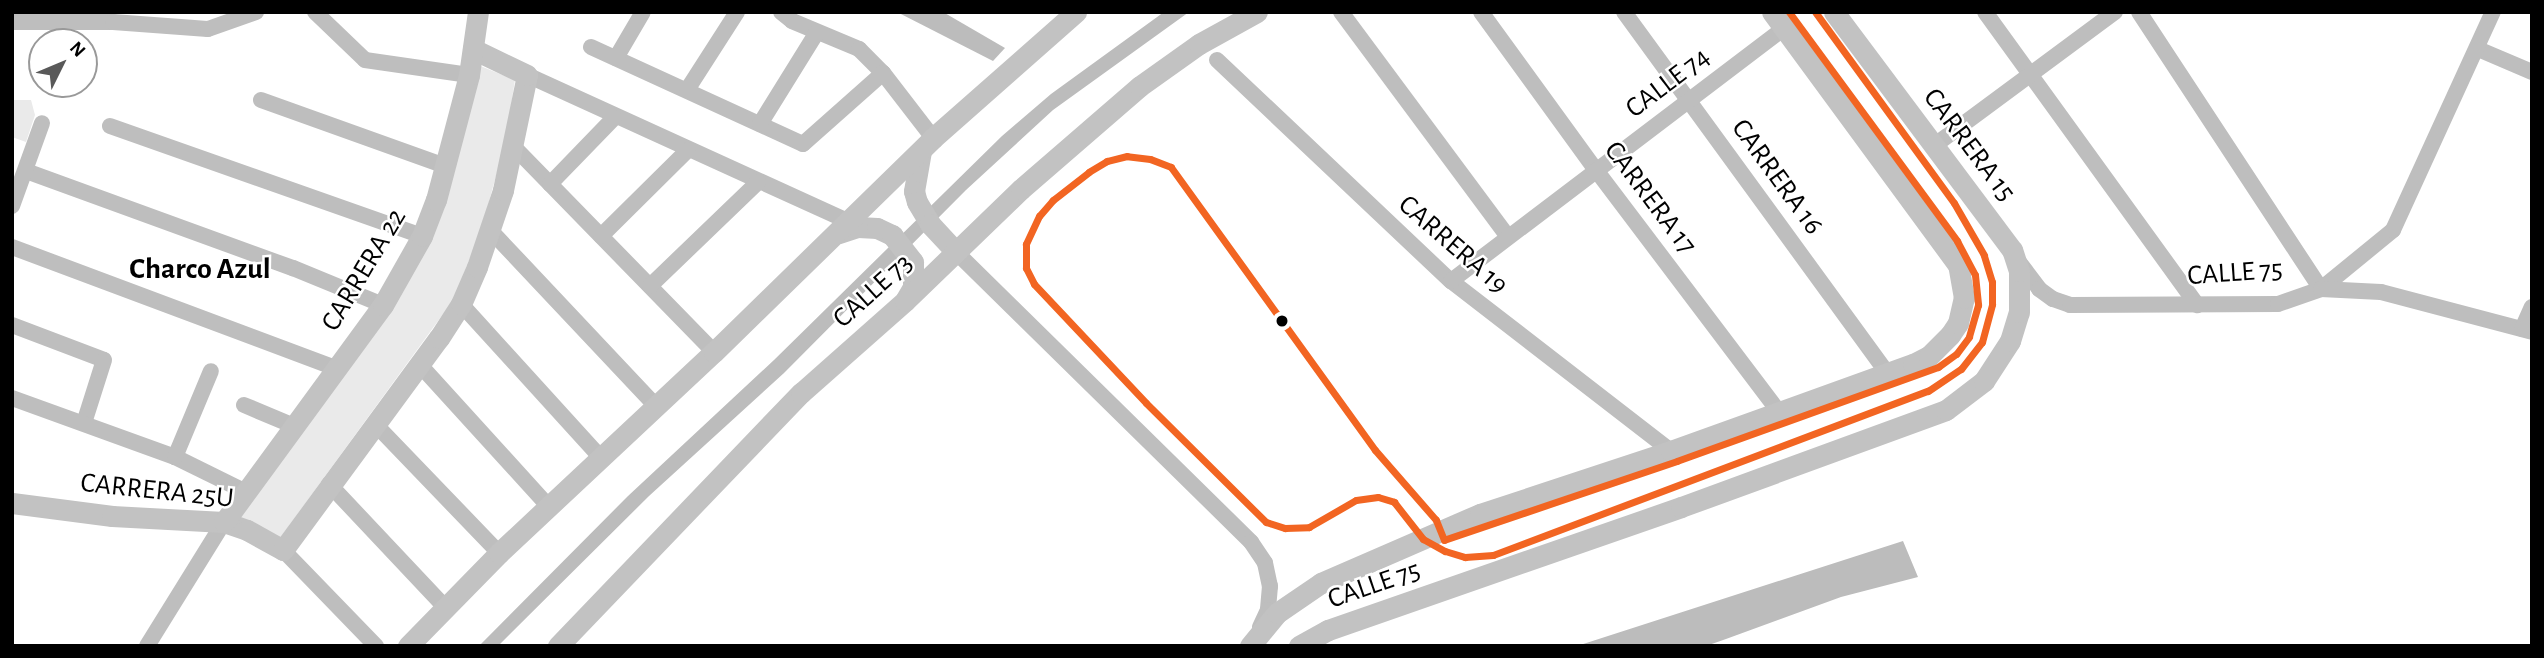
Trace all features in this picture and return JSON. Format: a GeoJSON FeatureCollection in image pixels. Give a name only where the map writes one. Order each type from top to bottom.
{"type":"FeatureCollection","features":[{"type":"Feature","properties":{"kind":"main road","name":"CARRERA 22"},"geometry":{"type":"LineString","coordinates":[[224,523],[383,304],[422,236],[445,166],[469,75],[478,12]]}},
{"type":"Feature","properties":{"kind":"main road","name":"CALLE 73"},"geometry":{"type":"LineString","coordinates":[[558,646],[801,393],[905,301],[1021,189],[1140,86],[1199,44],[1257,12]]}},
{"type":"Feature","properties":{"kind":"main road","name":"CARRERA 15"},"geometry":{"type":"LineString","coordinates":[[1834,12],[2012,250],[2020,285],[2015,326]]}},
{"type":"Feature","properties":{"kind":"main road"},"geometry":{"type":"LineString","coordinates":[[408,646],[499,554],[655,405],[848,228],[927,145],[1072,13]]}},
{"type":"Feature","properties":{"kind":"main road","name":"CALLE 75"},"geometry":{"type":"LineString","coordinates":[[1251,645],[1277,613],[1321,583],[1480,514],[1671,451],[1887,373],[1928,356],[1941,346],[1961,313],[1963,283],[1952,256],[1778,20]]}},
{"type":"Feature","properties":{"kind":"main road"},"geometry":{"type":"LineString","coordinates":[[284,550],[329,484],[420,365],[461,304],[491,231],[513,146],[527,75],[473,49]]}},
{"type":"Feature","properties":{"kind":"main road"},"geometry":{"type":"LineString","coordinates":[[927,145],[915,175],[914,191],[917,202],[956,251]]}},
{"type":"Feature","properties":{"kind":"main road"},"geometry":{"type":"LineString","coordinates":[[848,228],[877,228],[892,235],[914,262],[913,287],[905,301]]}},
{"type":"Feature","properties":{"kind":"main road","name":"CALLE 75"},"geometry":{"type":"LineString","coordinates":[[1304,642],[1681,508],[1946,410],[1972,392],[1994,368],[2015,326]]}},
{"type":"Feature","properties":{"kind":"main road","name":"CARRERA 25U"},"geometry":{"type":"LineString","coordinates":[[12,503],[112,516],[224,523],[247,530],[284,550]]}},
{"type":"Feature","properties":{"kind":"street"},"geometry":{"type":"LineString","coordinates":[[12,22],[113,22],[208,29],[256,12]]}},
{"type":"Feature","properties":{"kind":"street"},"geometry":{"type":"LineString","coordinates":[[315,12],[365,60],[469,75]]}},
{"type":"Feature","properties":{"kind":"street"},"geometry":{"type":"LineString","coordinates":[[616,58],[643,12]]}},
{"type":"Feature","properties":{"kind":"street"},"geometry":{"type":"LineString","coordinates":[[687,90],[737,12]]}},
{"type":"Feature","properties":{"kind":"street"},"geometry":{"type":"LineString","coordinates":[[781,12],[792,21],[859,49],[883,73],[927,145]]}},
{"type":"Feature","properties":{"kind":"street"},"geometry":{"type":"LineString","coordinates":[[1341,12],[1508,237]]}},
{"type":"Feature","properties":{"kind":"street","name":"CARRERA 17"},"geometry":{"type":"LineString","coordinates":[[1482,12],[1596,170],[1779,412]]}},
{"type":"Feature","properties":{"kind":"street","name":"CARRERA 16"},"geometry":{"type":"LineString","coordinates":[[1624,12],[1887,373]]}},
{"type":"Feature","properties":{"kind":"street"},"geometry":{"type":"LineString","coordinates":[[1985,12],[2197,305]]}},
{"type":"Feature","properties":{"kind":"street"},"geometry":{"type":"LineString","coordinates":[[1935,145],[2115,12]]}},
{"type":"Feature","properties":{"kind":"street"},"geometry":{"type":"LineString","coordinates":[[2139,12],[2321,289],[2381,292],[2527,331],[2532,307]]}},
{"type":"Feature","properties":{"kind":"street","name":"CALLE 75"},"geometry":{"type":"LineString","coordinates":[[2012,250],[2039,289],[2053,299],[2070,305],[2278,304],[2321,289],[2393,230],[2478,50],[2493,12]]}},
{"type":"Feature","properties":{"kind":"street","name":"CALLE 74"},"geometry":{"type":"LineString","coordinates":[[1451,281],[1688,100],[1778,20]]}},
{"type":"Feature","properties":{"kind":"street"},"geometry":{"type":"LineString","coordinates":[[760,124],[817,32]]}},
{"type":"Feature","properties":{"kind":"street"},"geometry":{"type":"LineString","coordinates":[[591,47],[803,144],[883,73]]}},
{"type":"Feature","properties":{"kind":"street"},"geometry":{"type":"LineString","coordinates":[[2478,50],[2532,72]]}},
{"type":"Feature","properties":{"kind":"street","name":"CARRERA 19"},"geometry":{"type":"LineString","coordinates":[[1217,60],[1451,281],[1671,451]]}},
{"type":"Feature","properties":{"kind":"street"},"geometry":{"type":"LineString","coordinates":[[527,75],[614,118],[758,182],[848,228]]}},
{"type":"Feature","properties":{"kind":"street"},"geometry":{"type":"LineString","coordinates":[[261,100],[445,166]]}},
{"type":"Feature","properties":{"kind":"street"},"geometry":{"type":"LineString","coordinates":[[550,184],[614,118]]}},
{"type":"Feature","properties":{"kind":"street"},"geometry":{"type":"LineString","coordinates":[[12,206],[42,123]]}},
{"type":"Feature","properties":{"kind":"street"},"geometry":{"type":"LineString","coordinates":[[110,126],[422,236]]}},
{"type":"Feature","properties":{"kind":"street"},"geometry":{"type":"LineString","coordinates":[[513,146],[714,352]]}},
{"type":"Feature","properties":{"kind":"street"},"geometry":{"type":"LineString","coordinates":[[601,236],[688,150]]}},
{"type":"Feature","properties":{"kind":"street"},"geometry":{"type":"LineString","coordinates":[[26,171],[293,268],[383,304]]}},
{"type":"Feature","properties":{"kind":"street"},"geometry":{"type":"LineString","coordinates":[[650,286],[758,182]]}},
{"type":"Feature","properties":{"kind":"street"},"geometry":{"type":"LineString","coordinates":[[491,231],[655,405]]}},
{"type":"Feature","properties":{"kind":"street"},"geometry":{"type":"LineString","coordinates":[[12,247],[336,368]]}},
{"type":"Feature","properties":{"kind":"street"},"geometry":{"type":"LineString","coordinates":[[956,251],[1251,542],[1265,563],[1270,586],[1268,610],[1251,645]]}},
{"type":"Feature","properties":{"kind":"street"},"geometry":{"type":"LineString","coordinates":[[461,304],[601,458]]}},
{"type":"Feature","properties":{"kind":"street"},"geometry":{"type":"LineString","coordinates":[[12,326],[104,360],[84,423]]}},
{"type":"Feature","properties":{"kind":"street"},"geometry":{"type":"LineString","coordinates":[[420,365],[549,507]]}},
{"type":"Feature","properties":{"kind":"street"},"geometry":{"type":"LineString","coordinates":[[175,457],[211,371]]}},
{"type":"Feature","properties":{"kind":"street","name":"CARRERA 25U"},"geometry":{"type":"LineString","coordinates":[[12,398],[175,457],[246,492]]}},
{"type":"Feature","properties":{"kind":"street"},"geometry":{"type":"LineString","coordinates":[[244,405],[294,426]]}},
{"type":"Feature","properties":{"kind":"street"},"geometry":{"type":"LineString","coordinates":[[375,424],[499,554]]}},
{"type":"Feature","properties":{"kind":"street"},"geometry":{"type":"LineString","coordinates":[[329,484],[446,608]]}},
{"type":"Feature","properties":{"kind":"street"},"geometry":{"type":"LineString","coordinates":[[147,646],[224,523]]}},
{"type":"Feature","properties":{"kind":"street","name":"CARRERA 25U"},"geometry":{"type":"LineString","coordinates":[[284,550],[376,646]]}},
{"type":"Feature","properties":{"kind":"shaded area"},"geometry":{"type":"Polygon","coordinates":[[[897,12],[943,12],[1005,48],[993,61],[897,12]]]}},
{"type":"Feature","properties":{"kind":"shaded area"},"geometry":{"type":"Polygon","coordinates":[[[1164,12],[1189,12],[1053,110],[966,190],[784,373],[649,496],[498,646],[479,646],[628,496],[774,360],[1002,136],[1051,94],[1164,12]]]}},
{"type":"Feature","properties":{"kind":"shaded area"},"geometry":{"type":"Polygon","coordinates":[[[478,65],[515,80],[505,143],[482,227],[454,299],[280,538],[239,517],[431,241],[455,170],[478,65]]]}},
{"type":"Feature","properties":{"kind":"shaded area"},"geometry":{"type":"Polygon","coordinates":[[[12,100],[31,100],[35,115],[26,142],[12,137],[12,100]]]}},
{"type":"Feature","properties":{"kind":"shaded area"},"geometry":{"type":"Polygon","coordinates":[[[1903,541],[1918,577],[1841,597],[1706,646],[1577,646],[1903,541]]]}},
{"type":"Feature","properties":{"kind":"transit line"},"geometry":{"type":"LineString","coordinates":[[1789,12],[1957,241],[1975,275],[1978,305],[1969,337],[1956,354],[1938,367],[1677,461],[1444,540],[1436,520],[1375,450],[1171,167],[1150,159],[1127,156],[1107,161],[1089,172],[1053,200],[1039,216],[1026,244],[1026,268],[1034,284],[1146,403],[1266,522],[1285,528],[1309,527],[1356,500],[1378,497],[1394,502],[1423,539],[1445,551],[1465,557],[1493,555],[1928,391],[1961,369],[1982,342],[1992,304],[1992,282],[1984,255],[1954,203],[1815,12]]}},
{"type":"Feature","properties":{"kind":"district","name":"Charco Azul"},"geometry":{"type":"Point","coordinates":[200,269]}}]}
